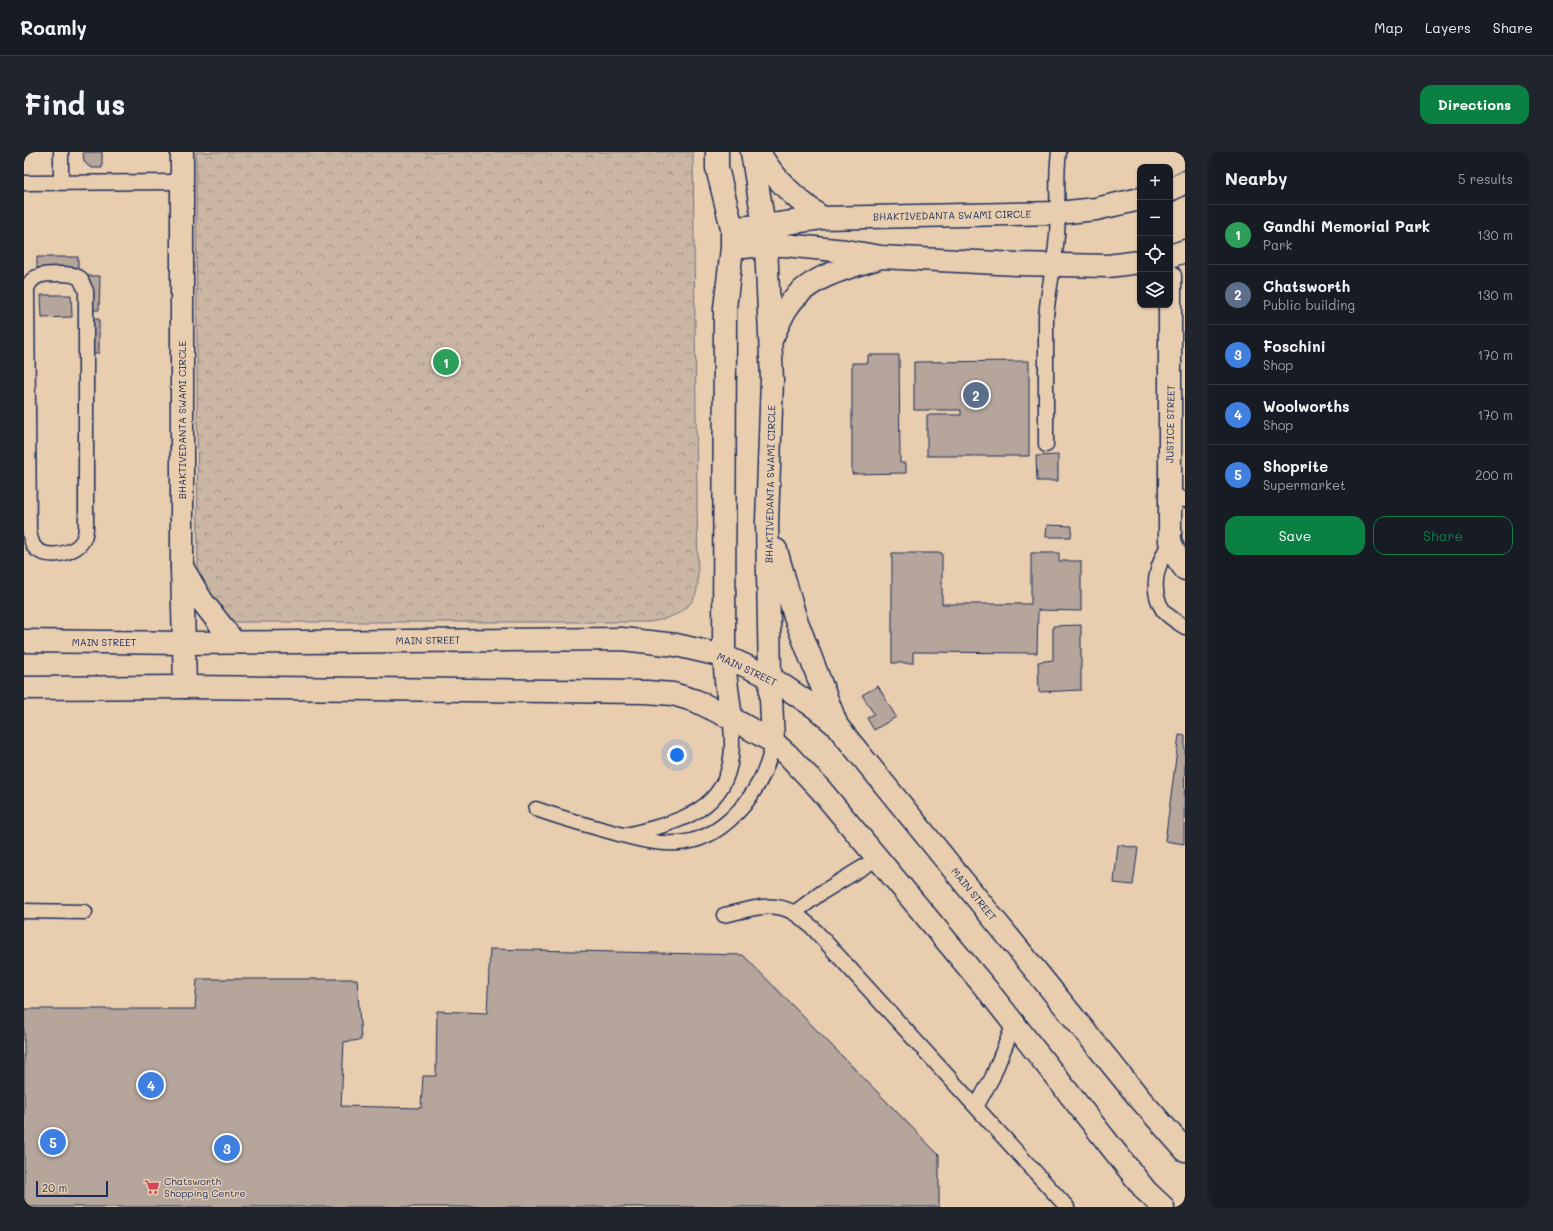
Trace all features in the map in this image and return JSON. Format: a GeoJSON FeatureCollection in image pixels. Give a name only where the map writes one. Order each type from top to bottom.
{"type":"FeatureCollection","features":[{"type":"Feature","properties":{"kind":"street","name":"BHAKTIVEDANTA SWAMI CIRCLE"},"geometry":{"type":"LineString","coordinates":[[182,152],[182,567],[185,687]]}},
{"type":"Feature","properties":{"kind":"street"},"geometry":{"type":"LineString","coordinates":[[717,152],[717,168],[732,238],[725,308],[724,656],[730,718]]}},
{"type":"Feature","properties":{"kind":"street","name":"BHAKTIVEDANTA SWAMI CIRCLE"},"geometry":{"type":"LineString","coordinates":[[752,152],[765,236],[772,380],[767,522],[770,677],[773,742]]}},
{"type":"Feature","properties":{"kind":"street"},"geometry":{"type":"LineString","coordinates":[[759,152],[772,173],[783,185],[808,208],[822,218]]}},
{"type":"Feature","properties":{"kind":"street"},"geometry":{"type":"LineString","coordinates":[[1173,188],[1185,182]]}},
{"type":"Feature","properties":{"kind":"street","name":"BHAKTIVEDANTA SWAMI CIRCLE"},"geometry":{"type":"LineString","coordinates":[[765,236],[822,218],[1058,213],[1096,209],[1137,200]]}},
{"type":"Feature","properties":{"kind":"street"},"geometry":{"type":"LineString","coordinates":[[732,238],[765,236],[881,257],[1054,265],[1108,266],[1137,262]]}},
{"type":"Feature","properties":{"kind":"street"},"geometry":{"type":"LineString","coordinates":[[1173,255],[1185,250]]}},
{"type":"Feature","properties":{"kind":"street"},"geometry":{"type":"LineString","coordinates":[[770,342],[787,308],[798,294],[816,280],[836,271],[881,257]]}},
{"type":"Feature","properties":{"kind":"street","name":"JUSTICE STREET"},"geometry":{"type":"LineString","coordinates":[[1171,308],[1177,497],[1170,541],[1177,558],[1185,569]]}},
{"type":"Feature","properties":{"kind":"street"},"geometry":{"type":"LineString","coordinates":[[767,522],[795,617],[837,726]]}},
{"type":"Feature","properties":{"kind":"street"},"geometry":{"type":"LineString","coordinates":[[182,567],[202,601],[234,642]]}},
{"type":"Feature","properties":{"kind":"street","name":"MAIN STREET"},"geometry":{"type":"LineString","coordinates":[[24,642],[622,639],[676,644],[724,656],[770,677],[816,708],[837,726],[1140,1099],[1185,1150]]}},
{"type":"Feature","properties":{"kind":"street"},"geometry":{"type":"LineString","coordinates":[[24,688],[185,687],[646,692],[673,694],[696,701],[773,742],[787,754],[820,789],[1014,1024],[1146,1191],[1163,1207]]}},
{"type":"Feature","properties":{"kind":"lane"},"geometry":{"type":"LineString","coordinates":[[61,152],[61,183]]}},
{"type":"Feature","properties":{"kind":"lane"},"geometry":{"type":"LineString","coordinates":[[1046,445],[1046,317],[1047,298],[1054,265],[1058,213],[1058,152]]}},
{"type":"Feature","properties":{"kind":"lane"},"geometry":{"type":"LineString","coordinates":[[24,183],[182,182]]}},
{"type":"Feature","properties":{"kind":"lane"},"geometry":{"type":"LineString","coordinates":[[46,275],[73,275],[80,278],[84,284],[87,304],[86,527],[84,539],[78,547],[70,552],[55,554],[44,553],[36,549],[27,540],[27,289],[29,283],[36,277],[46,275]]}},
{"type":"Feature","properties":{"kind":"lane"},"geometry":{"type":"LineString","coordinates":[[1170,541],[1160,559],[1156,573],[1158,598],[1163,610],[1185,627]]}},
{"type":"Feature","properties":{"kind":"lane"},"geometry":{"type":"LineString","coordinates":[[624,836],[683,819],[701,809],[714,797],[722,785],[728,771],[732,746],[730,718]]}},
{"type":"Feature","properties":{"kind":"lane"},"geometry":{"type":"LineString","coordinates":[[536,809],[651,843],[671,844],[693,841],[710,835],[726,823],[751,795],[767,768],[773,742]]}},
{"type":"Feature","properties":{"kind":"lane"},"geometry":{"type":"LineString","coordinates":[[794,913],[821,893],[878,858]]}},
{"type":"Feature","properties":{"kind":"lane"},"geometry":{"type":"LineString","coordinates":[[724,915],[761,906],[776,907],[794,913],[812,927],[1067,1207]]}},
{"type":"Feature","properties":{"kind":"lane"},"geometry":{"type":"LineString","coordinates":[[24,912],[85,912]]}},
{"type":"Feature","properties":{"kind":"lane"},"geometry":{"type":"LineString","coordinates":[[976,1107],[992,1078],[1014,1024]]}},
{"type":"Feature","properties":{"kind":"green space"},"geometry":{"type":"Polygon","coordinates":[[[196,152],[693,152],[698,583],[696,595],[690,604],[675,615],[650,622],[230,622],[204,597],[198,572],[196,152]]]}},
{"type":"Feature","properties":{"kind":"building"},"geometry":{"type":"Polygon","coordinates":[[[83,152],[102,152],[102,168],[92,168],[87,165],[84,161],[83,152]]]}},
{"type":"Feature","properties":{"kind":"building"},"geometry":{"type":"Polygon","coordinates":[[[37,257],[78,257],[78,268],[37,269],[37,257]]]}},
{"type":"Feature","properties":{"kind":"building"},"geometry":{"type":"Polygon","coordinates":[[[88,276],[100,276],[99,310],[88,310],[88,276]]]}},
{"type":"Feature","properties":{"kind":"building"},"geometry":{"type":"Polygon","coordinates":[[[41,295],[71,295],[72,317],[42,318],[41,295]]]}},
{"type":"Feature","properties":{"kind":"building"},"geometry":{"type":"Polygon","coordinates":[[[87,319],[99,319],[99,353],[87,353],[87,319]]]}},
{"type":"Feature","properties":{"kind":"building"},"geometry":{"type":"Polygon","coordinates":[[[868,355],[899,355],[900,463],[906,463],[906,473],[852,474],[852,363],[868,363],[868,355]]]}},
{"type":"Feature","properties":{"kind":"building"},"geometry":{"type":"Polygon","coordinates":[[[1029,361],[1029,456],[927,456],[927,415],[961,415],[961,410],[914,410],[914,362],[1029,361]]]}},
{"type":"Feature","properties":{"kind":"building"},"geometry":{"type":"Polygon","coordinates":[[[1058,455],[1058,481],[1037,481],[1036,456],[1058,455]]]}},
{"type":"Feature","properties":{"kind":"building"},"geometry":{"type":"Polygon","coordinates":[[[1047,525],[1072,526],[1071,537],[1046,537],[1047,525]]]}},
{"type":"Feature","properties":{"kind":"building"},"geometry":{"type":"Polygon","coordinates":[[[892,553],[942,553],[942,604],[1031,604],[1031,553],[1059,553],[1059,561],[1081,561],[1081,611],[1038,610],[1037,653],[913,652],[913,663],[892,663],[892,553]]]}},
{"type":"Feature","properties":{"kind":"building"},"geometry":{"type":"Polygon","coordinates":[[[1081,625],[1081,690],[1039,692],[1038,662],[1053,660],[1053,626],[1081,625]]]}},
{"type":"Feature","properties":{"kind":"building"},"geometry":{"type":"Polygon","coordinates":[[[878,686],[896,717],[874,730],[867,718],[874,714],[862,695],[878,686]]]}},
{"type":"Feature","properties":{"kind":"building"},"geometry":{"type":"Polygon","coordinates":[[[1179,735],[1185,736],[1184,844],[1165,841],[1179,735]]]}},
{"type":"Feature","properties":{"kind":"building"},"geometry":{"type":"Polygon","coordinates":[[[1118,845],[1138,848],[1133,885],[1114,883],[1118,845]]]}},
{"type":"Feature","properties":{"kind":"building"},"geometry":{"type":"Polygon","coordinates":[[[490,949],[743,955],[939,1155],[939,1207],[24,1207],[24,1009],[195,1009],[197,979],[357,979],[361,1040],[344,1042],[341,1106],[421,1108],[423,1076],[436,1076],[437,1011],[487,1013],[490,949]]]}},
{"type":"Feature","properties":{"kind":"place","name":"Gandhi Memorial Park"},"geometry":{"type":"Point","coordinates":[446,362]}},
{"type":"Feature","properties":{"kind":"place","name":"Chatsworth"},"geometry":{"type":"Point","coordinates":[976,395]}},
{"type":"Feature","properties":{"kind":"place","name":"Woolworths"},"geometry":{"type":"Point","coordinates":[151,1085]}},
{"type":"Feature","properties":{"kind":"place","name":"Shoprite"},"geometry":{"type":"Point","coordinates":[53,1142]}},
{"type":"Feature","properties":{"kind":"place","name":"Foschini"},"geometry":{"type":"Point","coordinates":[227,1148]}},
{"type":"Feature","properties":{"kind":"place","name":"Chatsworth Shopping Centre"},"geometry":{"type":"Point","coordinates":[152,1187]}}]}
